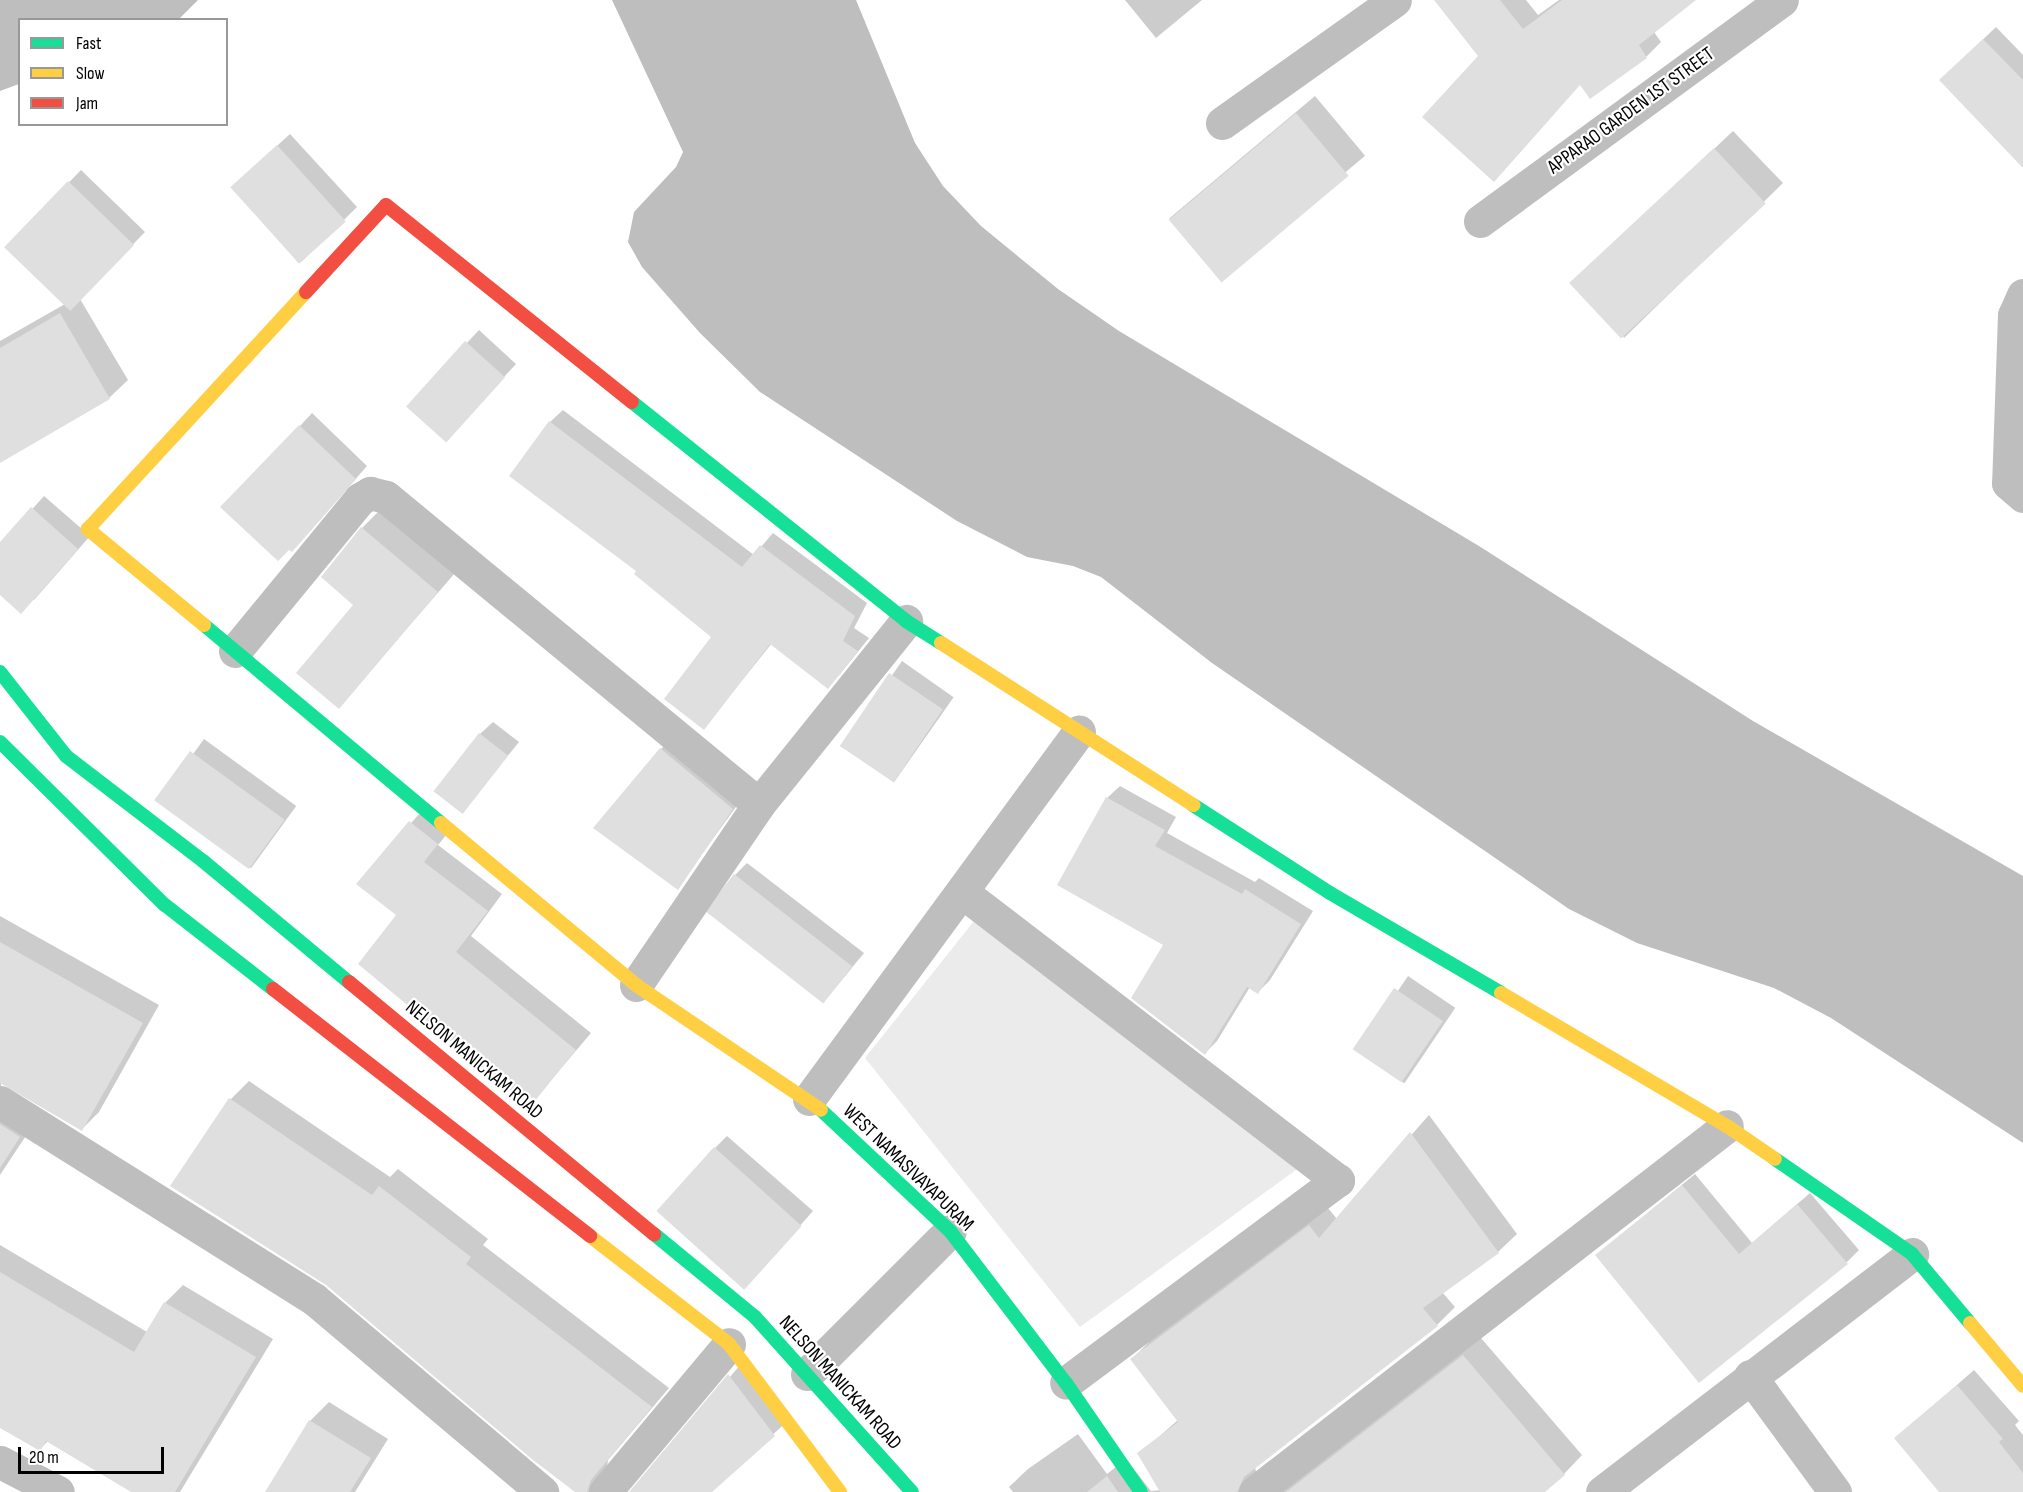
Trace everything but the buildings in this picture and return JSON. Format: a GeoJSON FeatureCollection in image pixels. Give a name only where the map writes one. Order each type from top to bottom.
{"type":"FeatureCollection","features":[{"type":"Feature","properties":{"kind":"street"},"geometry":{"type":"LineString","coordinates":[[1222,123],[1395,0]]}},
{"type":"Feature","properties":{"kind":"street","name":"APPARAO GARDEN 1ST STREET"},"geometry":{"type":"LineString","coordinates":[[1480,221],[1782,0]]}},
{"type":"Feature","properties":{"kind":"street","name":"WEST NAMASIVAYAPURAM"},"geometry":{"type":"LineString","coordinates":[[906,621],[386,205],[88,529],[636,985],[808,1099],[950,1232],[1066,1383],[1141,1492]]}},
{"type":"Feature","properties":{"kind":"street"},"geometry":{"type":"LineString","coordinates":[[2015,489],[2014,315],[2023,295]]}},
{"type":"Feature","properties":{"kind":"street"},"geometry":{"type":"LineString","coordinates":[[235,651],[360,499],[370,493],[386,497],[759,804]]}},
{"type":"Feature","properties":{"kind":"street"},"geometry":{"type":"LineString","coordinates":[[636,985],[759,804],[906,621],[1330,893],[1727,1126],[1912,1254],[2023,1386]]}},
{"type":"Feature","properties":{"kind":"street","name":"NELSON MANICKAM ROAD"},"geometry":{"type":"LineString","coordinates":[[0,672],[66,756],[203,861],[746,1310],[807,1374],[912,1492]]}},
{"type":"Feature","properties":{"kind":"street"},"geometry":{"type":"LineString","coordinates":[[808,1099],[1079,732]]}},
{"type":"Feature","properties":{"kind":"street"},"geometry":{"type":"LineString","coordinates":[[0,742],[165,905],[729,1344],[840,1492]]}},
{"type":"Feature","properties":{"kind":"street"},"geometry":{"type":"LineString","coordinates":[[962,892],[1338,1180],[1066,1383]]}},
{"type":"Feature","properties":{"kind":"street"},"geometry":{"type":"LineString","coordinates":[[0,1102],[314,1299],[542,1492]]}},
{"type":"Feature","properties":{"kind":"street"},"geometry":{"type":"LineString","coordinates":[[1255,1492],[1727,1126]]}},
{"type":"Feature","properties":{"kind":"street"},"geometry":{"type":"LineString","coordinates":[[807,1374],[950,1232]]}},
{"type":"Feature","properties":{"kind":"street"},"geometry":{"type":"LineString","coordinates":[[1602,1492],[1750,1376],[1912,1254]]}},
{"type":"Feature","properties":{"kind":"street"},"geometry":{"type":"LineString","coordinates":[[604,1492],[729,1344]]}},
{"type":"Feature","properties":{"kind":"street"},"geometry":{"type":"LineString","coordinates":[[1750,1376],[1835,1492]]}},
{"type":"Feature","properties":{"kind":"street"},"geometry":{"type":"LineString","coordinates":[[0,1462],[58,1492]]}},
{"type":"Feature","properties":{"kind":"shaded area"},"geometry":{"type":"Polygon","coordinates":[[[0,0],[198,0],[180,18],[18,18],[18,84],[0,91],[0,0]]]}},
{"type":"Feature","properties":{"kind":"shaded area"},"geometry":{"type":"Polygon","coordinates":[[[612,0],[856,0],[915,143],[943,186],[981,226],[1058,289],[1119,331],[1479,546],[1753,721],[2023,876],[2023,1143],[1831,1018],[1774,988],[1637,943],[1569,909],[1212,663],[1101,577],[1073,566],[1027,557],[957,521],[760,392],[700,333],[642,267],[628,242],[634,212],[676,167],[683,152],[612,0]]]}},
{"type":"Feature","properties":{"kind":"shaded area"},"geometry":{"type":"Polygon","coordinates":[[[982,911],[1300,1167],[1080,1327],[865,1058],[982,911]]]}},
{"type":"Feature","properties":{"kind":"traffic: fast"},"geometry":{"type":"LineString","coordinates":[[632,402],[906,621],[941,643]]}},
{"type":"Feature","properties":{"kind":"traffic: fast"},"geometry":{"type":"LineString","coordinates":[[204,625],[441,823]]}},
{"type":"Feature","properties":{"kind":"traffic: fast"},"geometry":{"type":"LineString","coordinates":[[0,672],[66,756],[203,861],[349,982]]}},
{"type":"Feature","properties":{"kind":"traffic: fast"},"geometry":{"type":"LineString","coordinates":[[0,742],[165,905],[273,989]]}},
{"type":"Feature","properties":{"kind":"traffic: fast"},"geometry":{"type":"LineString","coordinates":[[1193,805],[1330,893],[1501,993]]}},
{"type":"Feature","properties":{"kind":"traffic: fast"},"geometry":{"type":"LineString","coordinates":[[821,1110],[950,1231],[1066,1383],[1141,1492]]}},
{"type":"Feature","properties":{"kind":"traffic: fast"},"geometry":{"type":"LineString","coordinates":[[1775,1159],[1912,1254],[1970,1323]]}},
{"type":"Feature","properties":{"kind":"traffic: fast"},"geometry":{"type":"LineString","coordinates":[[654,1234],[755,1317],[912,1492]]}},
{"type":"Feature","properties":{"kind":"traffic: slow"},"geometry":{"type":"LineString","coordinates":[[204,625],[88,529],[306,292]]}},
{"type":"Feature","properties":{"kind":"traffic: slow"},"geometry":{"type":"LineString","coordinates":[[941,643],[1193,805]]}},
{"type":"Feature","properties":{"kind":"traffic: slow"},"geometry":{"type":"LineString","coordinates":[[441,823],[636,985],[821,1110]]}},
{"type":"Feature","properties":{"kind":"traffic: slow"},"geometry":{"type":"LineString","coordinates":[[1501,993],[1727,1126],[1775,1159]]}},
{"type":"Feature","properties":{"kind":"traffic: slow"},"geometry":{"type":"LineString","coordinates":[[590,1236],[729,1344],[840,1492]]}},
{"type":"Feature","properties":{"kind":"traffic: slow"},"geometry":{"type":"LineString","coordinates":[[1970,1323],[2023,1386]]}},
{"type":"Feature","properties":{"kind":"traffic: jam"},"geometry":{"type":"LineString","coordinates":[[306,292],[386,205],[632,402]]}},
{"type":"Feature","properties":{"kind":"traffic: jam"},"geometry":{"type":"LineString","coordinates":[[349,982],[654,1234]]}},
{"type":"Feature","properties":{"kind":"traffic: jam"},"geometry":{"type":"LineString","coordinates":[[273,989],[590,1236]]}}]}
